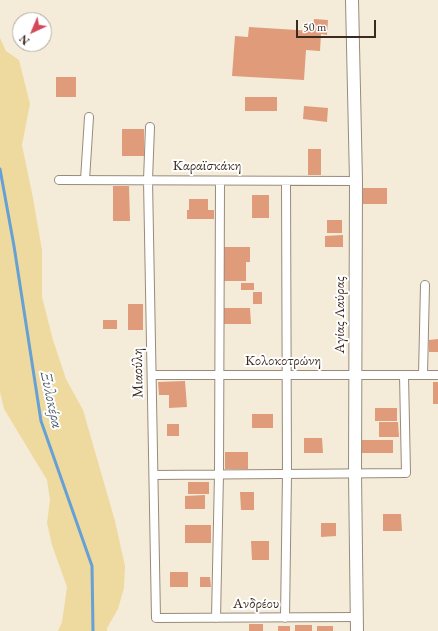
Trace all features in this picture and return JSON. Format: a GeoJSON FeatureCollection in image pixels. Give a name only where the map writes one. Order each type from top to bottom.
{"type":"FeatureCollection","features":[{"type":"Feature","properties":{"kind":"street","name":"Αγίας Λαύρας"},"geometry":{"type":"LineString","coordinates":[[352,0],[356,181],[356,631]]}},
{"type":"Feature","properties":{"kind":"street"},"geometry":{"type":"LineString","coordinates":[[84,180],[88,117]]}},
{"type":"Feature","properties":{"kind":"street","name":"Μιαούλη"},"geometry":{"type":"LineString","coordinates":[[150,127],[148,180],[156,618]]}},
{"type":"Feature","properties":{"kind":"street","name":"Καραϊσκάκη"},"geometry":{"type":"LineString","coordinates":[[58,180],[356,181]]}},
{"type":"Feature","properties":{"kind":"street"},"geometry":{"type":"LineString","coordinates":[[216,618],[219,474],[220,181]]}},
{"type":"Feature","properties":{"kind":"street"},"geometry":{"type":"LineString","coordinates":[[285,618],[287,474],[286,181]]}},
{"type":"Feature","properties":{"kind":"street"},"geometry":{"type":"LineString","coordinates":[[423,375],[425,285]]}},
{"type":"Feature","properties":{"kind":"street","name":"Κολοκοτρώνη"},"geometry":{"type":"LineString","coordinates":[[152,375],[438,375]]}},
{"type":"Feature","properties":{"kind":"street"},"geometry":{"type":"LineString","coordinates":[[154,475],[406,473],[404,375]]}},
{"type":"Feature","properties":{"kind":"street","name":"Ανδρέου"},"geometry":{"type":"LineString","coordinates":[[156,618],[356,617]]}},
{"type":"Feature","properties":{"kind":"sand"},"geometry":{"type":"Polygon","coordinates":[[[0,38],[6,51],[19,60],[30,104],[22,145],[42,250],[42,297],[53,340],[66,379],[83,410],[115,521],[125,566],[124,588],[118,609],[107,628],[107,631],[58,631],[62,622],[67,587],[52,545],[47,523],[50,500],[47,480],[4,409],[0,392],[0,38]]]}},
{"type":"Feature","properties":{"kind":"building"},"geometry":{"type":"Polygon","coordinates":[[[314,19],[328,20],[327,35],[321,34],[320,51],[306,50],[304,80],[232,76],[235,36],[248,37],[249,27],[313,31],[314,19]]]}},
{"type":"Feature","properties":{"kind":"building"},"geometry":{"type":"Polygon","coordinates":[[[56,77],[76,77],[76,97],[56,97],[56,77]]]}},
{"type":"Feature","properties":{"kind":"building"},"geometry":{"type":"Polygon","coordinates":[[[245,97],[277,97],[277,111],[245,111],[245,97]]]}},
{"type":"Feature","properties":{"kind":"building"},"geometry":{"type":"Polygon","coordinates":[[[304,106],[328,108],[327,122],[303,119],[304,106]]]}},
{"type":"Feature","properties":{"kind":"building"},"geometry":{"type":"Polygon","coordinates":[[[122,129],[144,129],[144,156],[122,156],[122,129]]]}},
{"type":"Feature","properties":{"kind":"building"},"geometry":{"type":"Polygon","coordinates":[[[308,149],[321,149],[321,175],[308,175],[308,149]]]}},
{"type":"Feature","properties":{"kind":"building"},"geometry":{"type":"Polygon","coordinates":[[[113,186],[129,186],[130,221],[113,221],[113,186]]]}},
{"type":"Feature","properties":{"kind":"building"},"geometry":{"type":"Polygon","coordinates":[[[363,188],[387,188],[387,204],[363,204],[363,188]]]}},
{"type":"Feature","properties":{"kind":"building"},"geometry":{"type":"Polygon","coordinates":[[[252,195],[269,195],[269,218],[252,218],[252,195]]]}},
{"type":"Feature","properties":{"kind":"building"},"geometry":{"type":"Polygon","coordinates":[[[189,199],[208,199],[208,210],[214,210],[214,219],[187,219],[189,199]]]}},
{"type":"Feature","properties":{"kind":"building"},"geometry":{"type":"Polygon","coordinates":[[[327,220],[342,220],[342,233],[327,233],[327,220]]]}},
{"type":"Feature","properties":{"kind":"building"},"geometry":{"type":"Polygon","coordinates":[[[343,235],[343,247],[325,247],[325,236],[343,235]]]}},
{"type":"Feature","properties":{"kind":"building"},"geometry":{"type":"Polygon","coordinates":[[[223,247],[250,247],[250,262],[246,262],[246,281],[223,281],[223,247]]]}},
{"type":"Feature","properties":{"kind":"building"},"geometry":{"type":"Polygon","coordinates":[[[241,283],[254,283],[254,290],[241,290],[241,283]]]}},
{"type":"Feature","properties":{"kind":"building"},"geometry":{"type":"Polygon","coordinates":[[[253,292],[262,292],[262,304],[253,304],[253,292]]]}},
{"type":"Feature","properties":{"kind":"building"},"geometry":{"type":"Polygon","coordinates":[[[128,304],[143,304],[143,330],[128,330],[128,304]]]}},
{"type":"Feature","properties":{"kind":"building"},"geometry":{"type":"Polygon","coordinates":[[[224,308],[250,308],[251,324],[224,324],[224,308]]]}},
{"type":"Feature","properties":{"kind":"building"},"geometry":{"type":"Polygon","coordinates":[[[103,320],[117,320],[117,329],[103,329],[103,320]]]}},
{"type":"Feature","properties":{"kind":"building"},"geometry":{"type":"Polygon","coordinates":[[[438,339],[438,352],[429,352],[429,340],[438,339]]]}},
{"type":"Feature","properties":{"kind":"building"},"geometry":{"type":"Polygon","coordinates":[[[185,381],[187,407],[169,408],[169,395],[159,395],[158,382],[185,381]]]}},
{"type":"Feature","properties":{"kind":"building"},"geometry":{"type":"Polygon","coordinates":[[[433,382],[438,382],[438,404],[433,404],[433,382]]]}},
{"type":"Feature","properties":{"kind":"building"},"geometry":{"type":"Polygon","coordinates":[[[375,408],[397,408],[397,421],[375,421],[375,408]]]}},
{"type":"Feature","properties":{"kind":"building"},"geometry":{"type":"Polygon","coordinates":[[[252,414],[273,414],[273,428],[252,428],[252,414]]]}},
{"type":"Feature","properties":{"kind":"building"},"geometry":{"type":"Polygon","coordinates":[[[379,422],[398,422],[399,437],[379,437],[379,422]]]}},
{"type":"Feature","properties":{"kind":"building"},"geometry":{"type":"Polygon","coordinates":[[[167,424],[179,424],[179,436],[167,436],[167,424]]]}},
{"type":"Feature","properties":{"kind":"building"},"geometry":{"type":"Polygon","coordinates":[[[304,438],[322,438],[323,453],[304,453],[304,438]]]}},
{"type":"Feature","properties":{"kind":"building"},"geometry":{"type":"Polygon","coordinates":[[[360,440],[393,440],[393,453],[360,453],[360,440]]]}},
{"type":"Feature","properties":{"kind":"building"},"geometry":{"type":"Polygon","coordinates":[[[225,452],[248,452],[248,469],[225,469],[225,452]]]}},
{"type":"Feature","properties":{"kind":"building"},"geometry":{"type":"Polygon","coordinates":[[[188,482],[209,482],[209,494],[188,494],[188,482]]]}},
{"type":"Feature","properties":{"kind":"building"},"geometry":{"type":"Polygon","coordinates":[[[240,492],[254,492],[254,510],[241,510],[240,492]]]}},
{"type":"Feature","properties":{"kind":"building"},"geometry":{"type":"Polygon","coordinates":[[[205,495],[205,509],[185,509],[185,496],[205,495]]]}},
{"type":"Feature","properties":{"kind":"building"},"geometry":{"type":"Polygon","coordinates":[[[383,514],[401,514],[402,531],[383,531],[383,514]]]}},
{"type":"Feature","properties":{"kind":"building"},"geometry":{"type":"Polygon","coordinates":[[[321,523],[336,523],[336,536],[321,537],[321,523]]]}},
{"type":"Feature","properties":{"kind":"building"},"geometry":{"type":"Polygon","coordinates":[[[185,525],[211,525],[211,543],[185,543],[185,525]]]}},
{"type":"Feature","properties":{"kind":"building"},"geometry":{"type":"Polygon","coordinates":[[[251,541],[269,541],[269,560],[252,560],[251,541]]]}},
{"type":"Feature","properties":{"kind":"building"},"geometry":{"type":"Polygon","coordinates":[[[170,572],[188,572],[188,587],[170,587],[170,572]]]}},
{"type":"Feature","properties":{"kind":"building"},"geometry":{"type":"Polygon","coordinates":[[[200,577],[210,577],[211,587],[200,587],[200,577]]]}},
{"type":"Feature","properties":{"kind":"building"},"geometry":{"type":"Polygon","coordinates":[[[249,624],[263,624],[263,631],[249,631],[249,624]]]}},
{"type":"Feature","properties":{"kind":"building"},"geometry":{"type":"Polygon","coordinates":[[[295,625],[312,625],[312,631],[295,631],[295,625]]]}},
{"type":"Feature","properties":{"kind":"building"},"geometry":{"type":"Polygon","coordinates":[[[278,626],[290,626],[290,631],[278,631],[278,626]]]}},
{"type":"Feature","properties":{"kind":"building"},"geometry":{"type":"Polygon","coordinates":[[[317,626],[333,626],[333,631],[317,631],[317,626]]]}},
{"type":"Feature","properties":{"kind":"waterway","name":"Ξυλοκέρα"},"geometry":{"type":"LineString","coordinates":[[0,169],[14,246],[41,421],[92,566],[93,631]]}}]}
